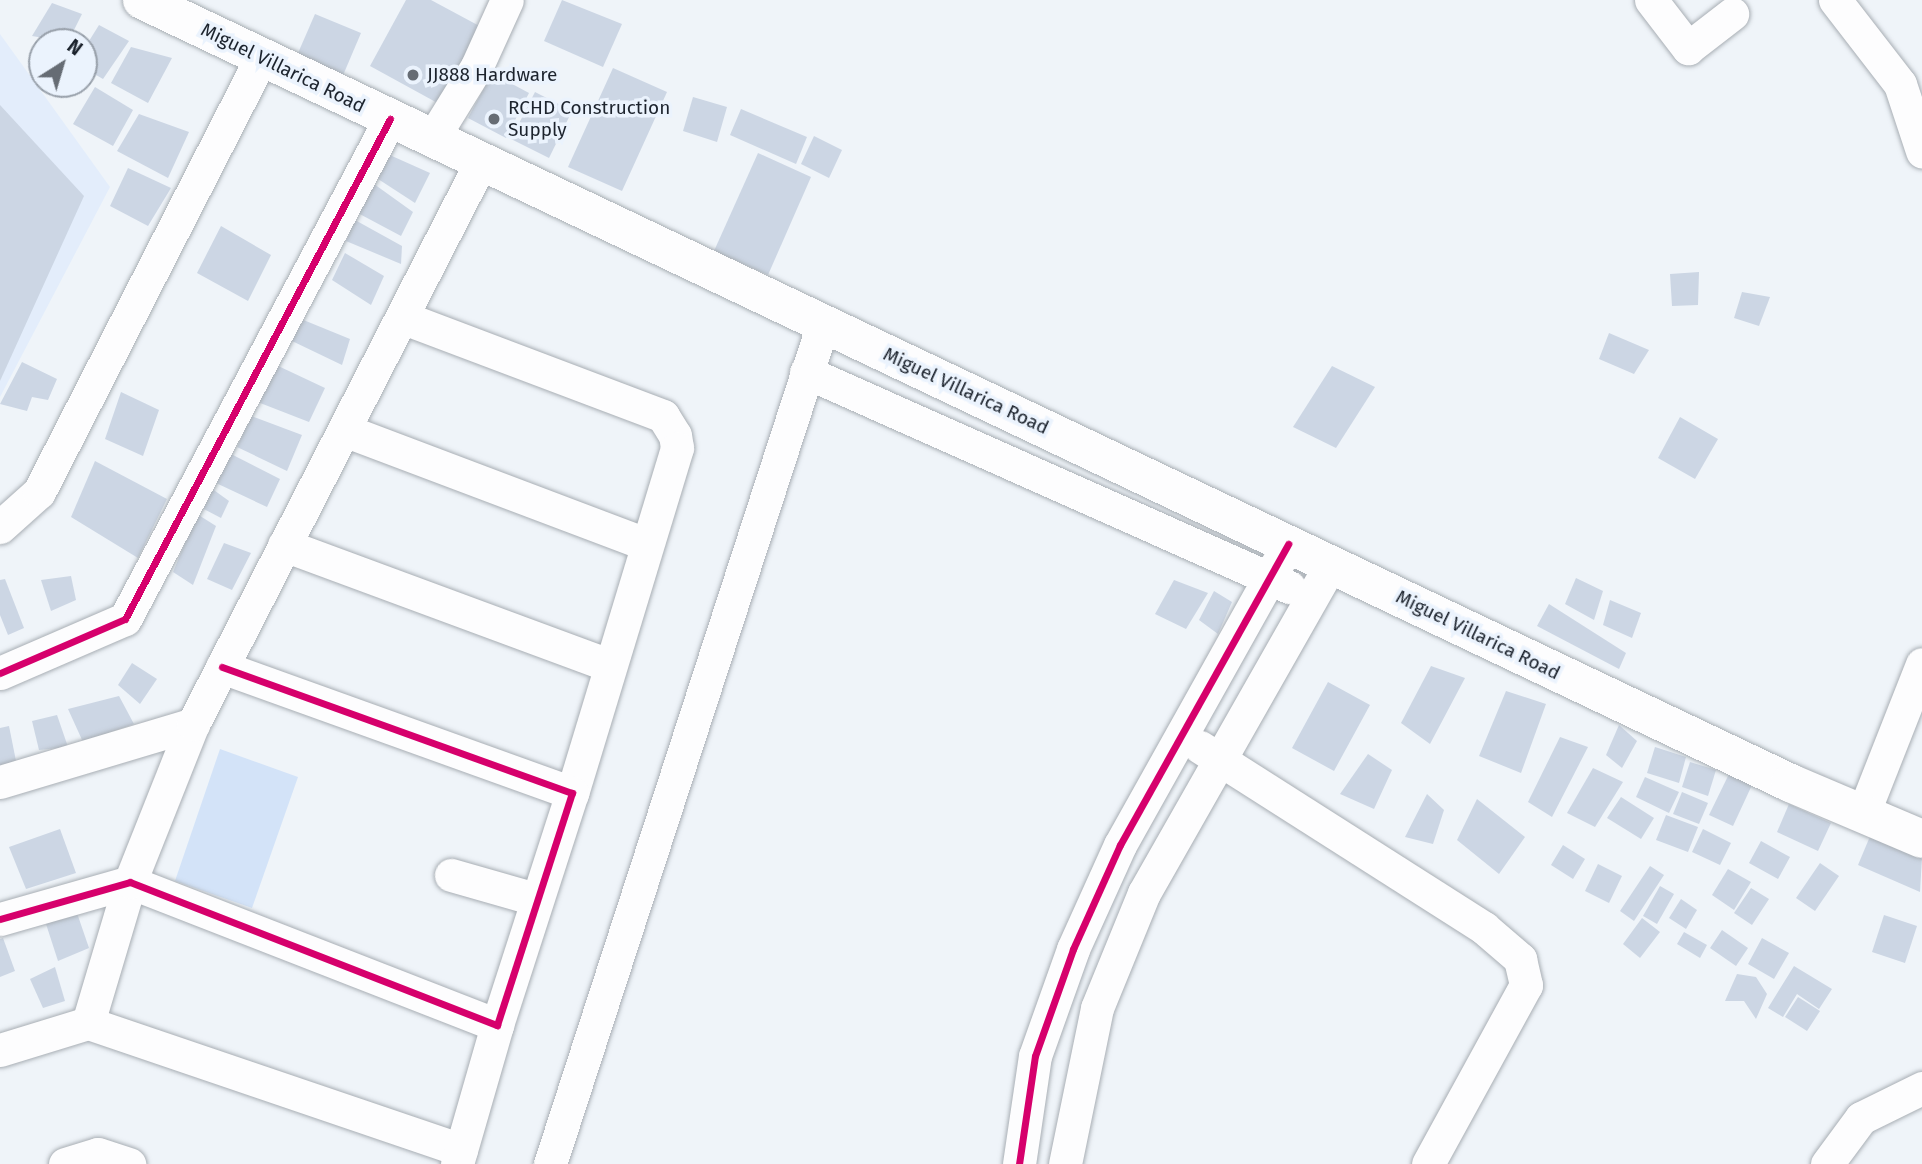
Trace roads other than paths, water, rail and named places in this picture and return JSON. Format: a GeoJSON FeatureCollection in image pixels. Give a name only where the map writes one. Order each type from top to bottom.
{"type":"FeatureCollection","features":[{"type":"Feature","properties":{"kind":"main road","name":"Miguel Villarica Road"},"geometry":{"type":"LineString","coordinates":[[142,0],[1790,783],[1922,839]]}},
{"type":"Feature","properties":{"kind":"street"},"geometry":{"type":"LineString","coordinates":[[432,139],[477,66],[507,0]]}},
{"type":"Feature","properties":{"kind":"street"},"geometry":{"type":"LineString","coordinates":[[1651,0],[1688,48],[1732,14]]}},
{"type":"Feature","properties":{"kind":"street"},"geometry":{"type":"LineString","coordinates":[[1835,0],[1900,84],[1922,151]]}},
{"type":"Feature","properties":{"kind":"street"},"geometry":{"type":"LineString","coordinates":[[0,527],[39,492],[262,57]]}},
{"type":"Feature","properties":{"kind":"street"},"geometry":{"type":"LineString","coordinates":[[0,673],[125,619],[390,119]]}},
{"type":"Feature","properties":{"kind":"street"},"geometry":{"type":"LineString","coordinates":[[88,1023],[130,882],[193,724],[404,318],[481,162]]}},
{"type":"Feature","properties":{"kind":"street"},"geometry":{"type":"LineString","coordinates":[[0,1050],[88,1023],[459,1157],[535,899],[572,793],[608,665],[677,448],[663,416],[404,318]]}},
{"type":"Feature","properties":{"kind":"street"},"geometry":{"type":"LineString","coordinates":[[550,1164],[823,324]]}},
{"type":"Feature","properties":{"kind":"street"},"geometry":{"type":"LineString","coordinates":[[806,372],[1270,576],[1311,599]]}},
{"type":"Feature","properties":{"kind":"street"},"geometry":{"type":"LineString","coordinates":[[344,430],[646,544]]}},
{"type":"Feature","properties":{"kind":"street"},"geometry":{"type":"LineString","coordinates":[[1019,1164],[1035,1056],[1073,949],[1181,734],[1288,544]]}},
{"type":"Feature","properties":{"kind":"street"},"geometry":{"type":"LineString","coordinates":[[284,545],[608,665]]}},
{"type":"Feature","properties":{"kind":"street"},"geometry":{"type":"LineString","coordinates":[[1065,1164],[1097,1008],[1144,893],[1331,564]]}},
{"type":"Feature","properties":{"kind":"street"},"geometry":{"type":"LineString","coordinates":[[1863,814],[1922,664]]}},
{"type":"Feature","properties":{"kind":"street"},"geometry":{"type":"LineString","coordinates":[[222,667],[572,793]]}},
{"type":"Feature","properties":{"kind":"street"},"geometry":{"type":"LineString","coordinates":[[0,782],[193,724]]}},
{"type":"Feature","properties":{"kind":"street"},"geometry":{"type":"LineString","coordinates":[[1181,734],[1484,928],[1520,959],[1526,985],[1427,1164]]}},
{"type":"Feature","properties":{"kind":"street"},"geometry":{"type":"LineString","coordinates":[[450,875],[535,899]]}},
{"type":"Feature","properties":{"kind":"street"},"geometry":{"type":"LineString","coordinates":[[0,919],[130,882],[497,1026]]}},
{"type":"Feature","properties":{"kind":"street"},"geometry":{"type":"LineString","coordinates":[[1826,1164],[1861,1118],[1922,1088]]}},
{"type":"Feature","properties":{"kind":"street"},"geometry":{"type":"LineString","coordinates":[[65,1164],[98,1154],[130,1164]]}},
{"type":"Feature","properties":{"kind":"place","name":"JJ888 Hardware"},"geometry":{"type":"Point","coordinates":[413,75]}},
{"type":"Feature","properties":{"kind":"place","name":"RCHD Construction Supply"},"geometry":{"type":"Point","coordinates":[494,119]}}]}
